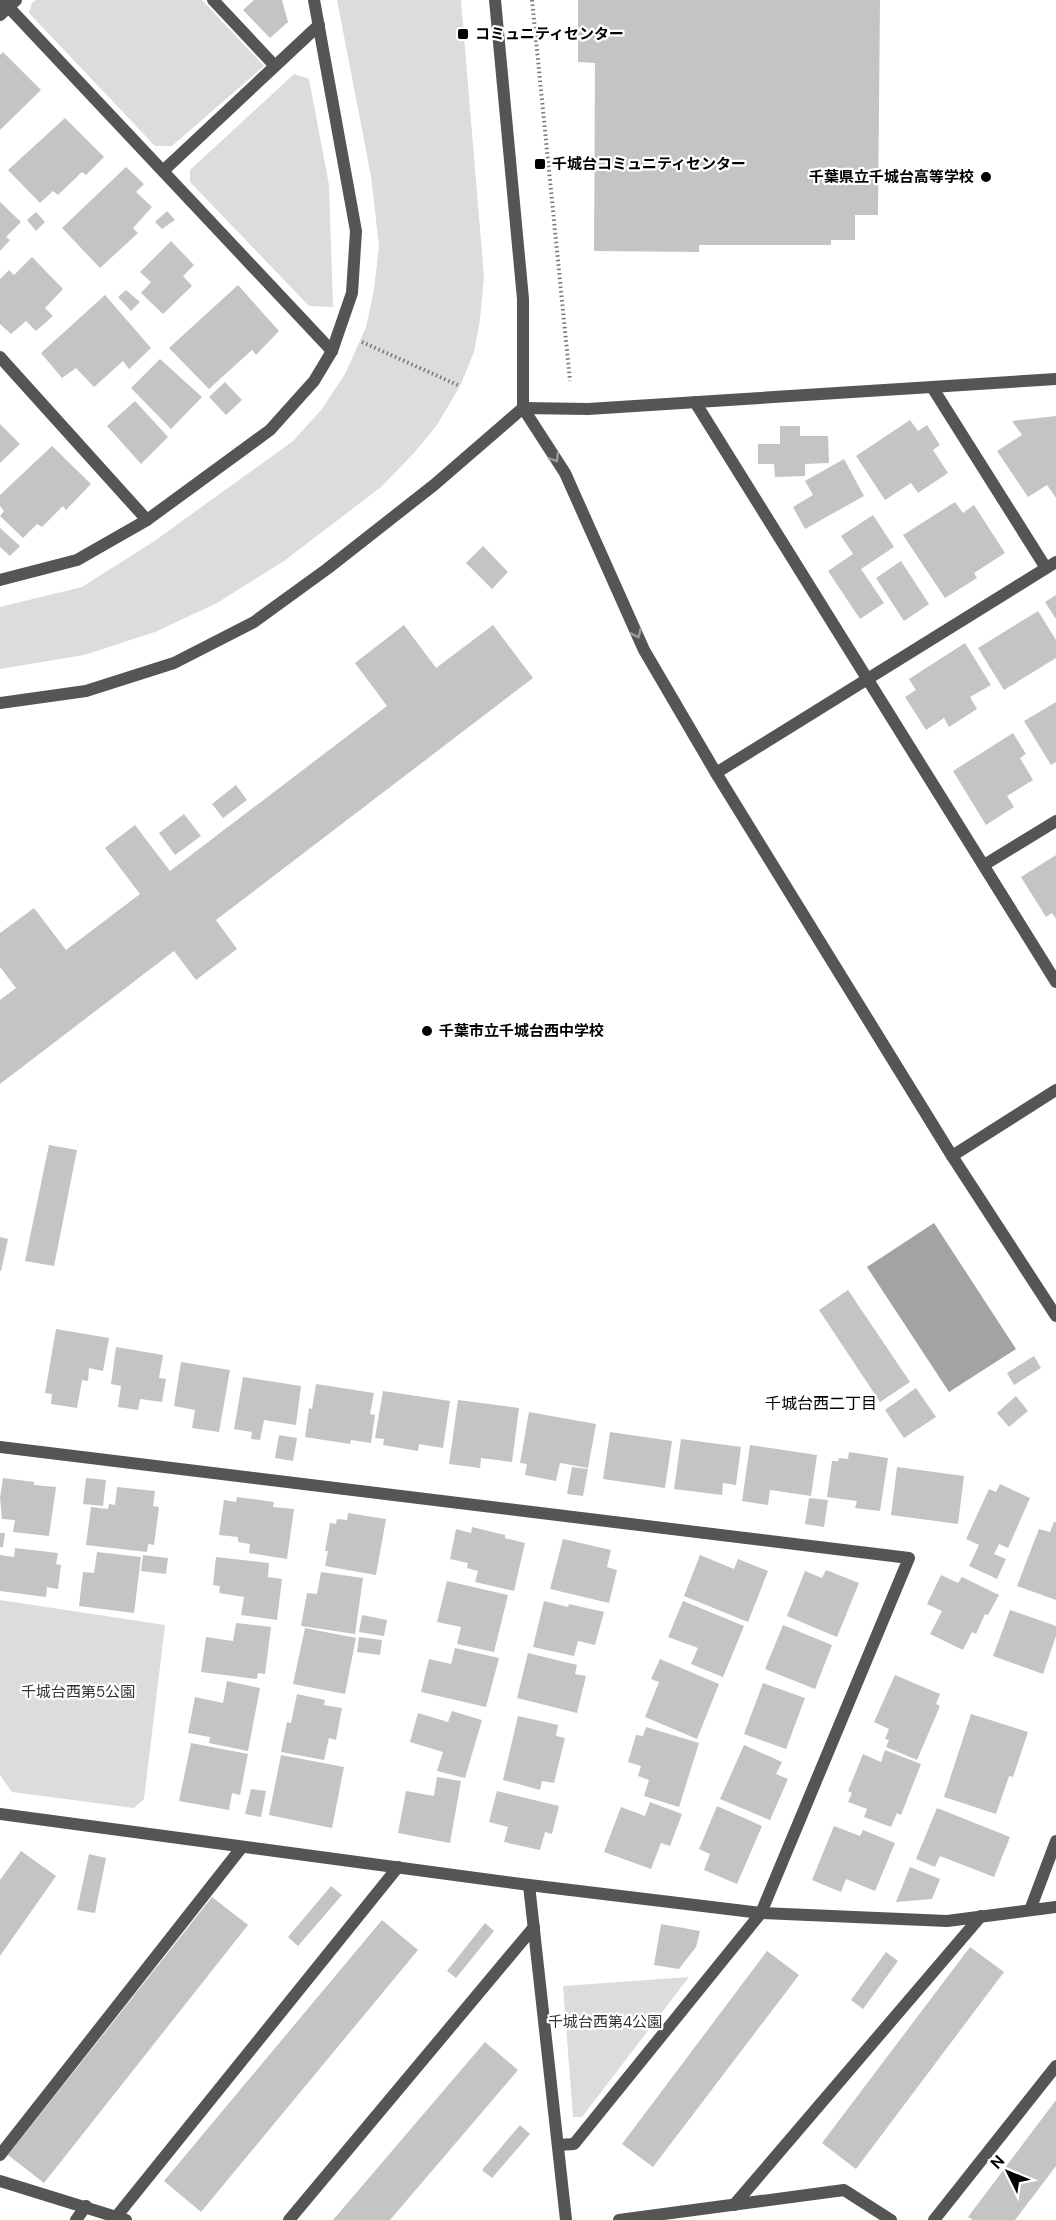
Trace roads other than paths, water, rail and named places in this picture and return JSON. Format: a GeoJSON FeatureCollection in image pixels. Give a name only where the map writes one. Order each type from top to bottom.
{"type":"FeatureCollection","features":[{"type":"Feature","properties":{"kind":"street"},"geometry":{"type":"LineString","coordinates":[[213,0],[275,66]]}},
{"type":"Feature","properties":{"kind":"street"},"geometry":{"type":"LineString","coordinates":[[0,580],[77,560],[147,520],[270,430],[314,381],[332,351],[352,293],[356,231],[314,0]]}},
{"type":"Feature","properties":{"kind":"street"},"geometry":{"type":"LineString","coordinates":[[495,0],[523,299],[523,408],[565,473],[644,650],[716,773],[952,1156],[1056,1316]]}},
{"type":"Feature","properties":{"kind":"street"},"geometry":{"type":"LineString","coordinates":[[7,6],[332,351]]}},
{"type":"Feature","properties":{"kind":"street"},"geometry":{"type":"LineString","coordinates":[[163,171],[319,25]]}},
{"type":"Feature","properties":{"kind":"street"},"geometry":{"type":"LineString","coordinates":[[0,357],[147,520]]}},
{"type":"Feature","properties":{"kind":"street"},"geometry":{"type":"LineString","coordinates":[[0,703],[86,691],[174,663],[254,622],[327,569],[425,492],[523,408],[572,409],[1056,379]]}},
{"type":"Feature","properties":{"kind":"street"},"geometry":{"type":"LineString","coordinates":[[716,773],[1051,565],[932,387]]}},
{"type":"Feature","properties":{"kind":"street"},"geometry":{"type":"LineString","coordinates":[[695,402],[1056,982]]}},
{"type":"Feature","properties":{"kind":"street"},"geometry":{"type":"LineString","coordinates":[[984,865],[1056,821]]}},
{"type":"Feature","properties":{"kind":"street"},"geometry":{"type":"LineString","coordinates":[[952,1156],[1056,1090]]}},
{"type":"Feature","properties":{"kind":"street"},"geometry":{"type":"LineString","coordinates":[[0,1447],[909,1558],[761,1913],[574,2144],[558,2145]]}},
{"type":"Feature","properties":{"kind":"street"},"geometry":{"type":"LineString","coordinates":[[0,1814],[398,1868],[761,1913],[947,1920],[1056,1907]]}},
{"type":"Feature","properties":{"kind":"street"},"geometry":{"type":"LineString","coordinates":[[1030,1910],[1056,1841]]}},
{"type":"Feature","properties":{"kind":"street"},"geometry":{"type":"LineString","coordinates":[[0,2155],[242,1847]]}},
{"type":"Feature","properties":{"kind":"street"},"geometry":{"type":"LineString","coordinates":[[0,2181],[121,2218],[398,1868]]}},
{"type":"Feature","properties":{"kind":"street"},"geometry":{"type":"LineString","coordinates":[[529,1885],[566,2220]]}},
{"type":"Feature","properties":{"kind":"street"},"geometry":{"type":"LineString","coordinates":[[734,2205],[981,1916]]}},
{"type":"Feature","properties":{"kind":"street"},"geometry":{"type":"LineString","coordinates":[[289,2220],[534,1927]]}},
{"type":"Feature","properties":{"kind":"street"},"geometry":{"type":"LineString","coordinates":[[934,2220],[1056,2066]]}},
{"type":"Feature","properties":{"kind":"street"},"geometry":{"type":"LineString","coordinates":[[619,2220],[844,2190],[891,2220]]}},
{"type":"Feature","properties":{"kind":"street"},"geometry":{"type":"LineString","coordinates":[[76,2220],[86,2206]]}},
{"type":"Feature","properties":{"kind":"place","name":"コミュニティセンター"},"geometry":{"type":"Point","coordinates":[463,34]}},
{"type":"Feature","properties":{"kind":"place","name":"千城台コミュニティセンター"},"geometry":{"type":"Point","coordinates":[540,164]}},
{"type":"Feature","properties":{"kind":"place","name":"千葉県立千城台高等学校"},"geometry":{"type":"Point","coordinates":[986,177]}},
{"type":"Feature","properties":{"kind":"place","name":"千葉市立千城台西中学校"},"geometry":{"type":"Point","coordinates":[427,1031]}},
{"type":"Feature","properties":{"kind":"district","name":"千城台西二丁目"},"geometry":{"type":"Point","coordinates":[821,1403]}},
{"type":"Feature","properties":{"kind":"park label","name":"千城台西第5公園"},"geometry":{"type":"Point","coordinates":[78,1692]}},
{"type":"Feature","properties":{"kind":"park label","name":"千城台西第4公園"},"geometry":{"type":"Point","coordinates":[605,2022]}}]}
